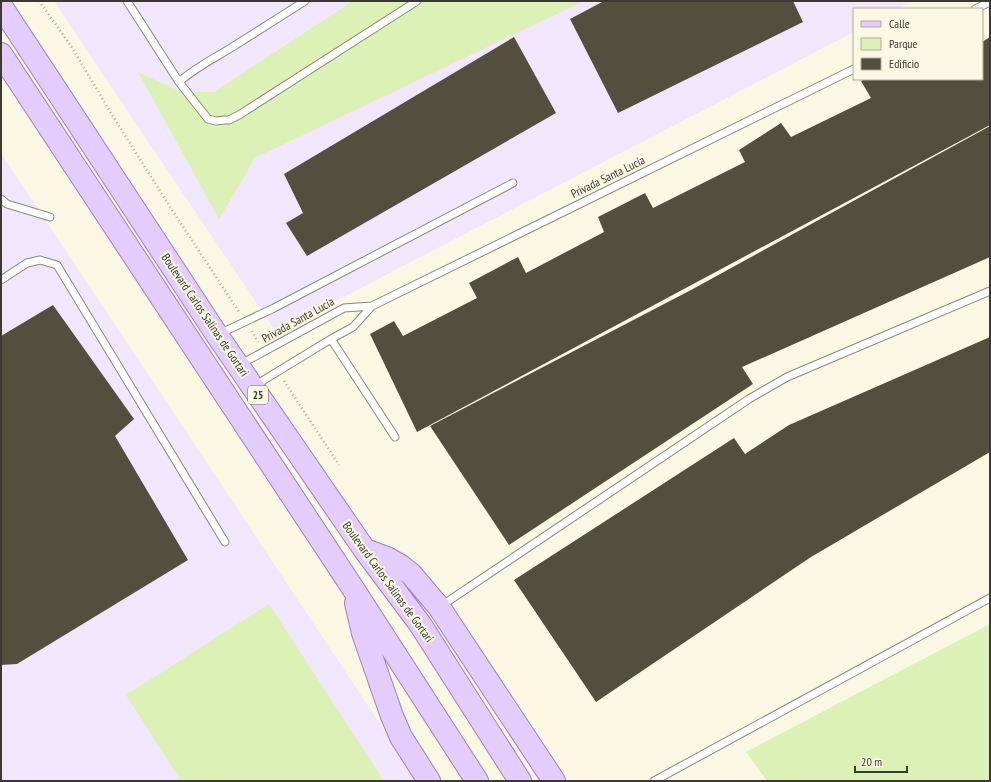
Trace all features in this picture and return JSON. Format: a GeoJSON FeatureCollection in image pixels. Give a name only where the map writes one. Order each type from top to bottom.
{"type":"FeatureCollection","features":[{"type":"Feature","properties":{"kind":"main road","name":"Boulevard Carlos Salinas de Gortari"},"geometry":{"type":"LineString","coordinates":[[1,6],[252,388],[364,549],[420,624],[520,781]]}},
{"type":"Feature","properties":{"kind":"main road","name":"25"},"geometry":{"type":"LineString","coordinates":[[1,54],[478,781]]}},
{"type":"Feature","properties":{"kind":"main road"},"geometry":{"type":"LineString","coordinates":[[364,549],[387,558],[411,574],[439,607],[554,781]]}},
{"type":"Feature","properties":{"kind":"main road"},"geometry":{"type":"LineString","coordinates":[[354,590],[363,633],[392,716],[401,737],[429,781]]}},
{"type":"Feature","properties":{"kind":"lane"},"geometry":{"type":"LineString","coordinates":[[127,1],[179,82],[208,119],[216,121],[229,120],[239,115],[417,1]]}},
{"type":"Feature","properties":{"kind":"lane"},"geometry":{"type":"LineString","coordinates":[[179,82],[188,74],[305,1]]}},
{"type":"Feature","properties":{"kind":"lane"},"geometry":{"type":"LineString","coordinates":[[977,8],[990,2]]}},
{"type":"Feature","properties":{"kind":"lane","name":"Privada Santa Lucía"},"geometry":{"type":"LineString","coordinates":[[252,388],[353,327],[372,306],[853,69]]}},
{"type":"Feature","properties":{"kind":"lane"},"geometry":{"type":"LineString","coordinates":[[217,335],[274,308],[512,183]]}},
{"type":"Feature","properties":{"kind":"lane"},"geometry":{"type":"LineString","coordinates":[[1,199],[7,204],[50,217]]}},
{"type":"Feature","properties":{"kind":"lane"},"geometry":{"type":"LineString","coordinates":[[1,280],[26,263],[40,260],[57,265],[225,542]]}},
{"type":"Feature","properties":{"kind":"lane"},"geometry":{"type":"LineString","coordinates":[[439,607],[749,399],[787,377],[990,291]]}},
{"type":"Feature","properties":{"kind":"lane","name":"Privada Santa Lucía"},"geometry":{"type":"LineString","coordinates":[[238,366],[344,308],[372,306]]}},
{"type":"Feature","properties":{"kind":"lane"},"geometry":{"type":"LineString","coordinates":[[331,339],[395,437]]}},
{"type":"Feature","properties":{"kind":"lane"},"geometry":{"type":"LineString","coordinates":[[654,781],[990,598]]}},
{"type":"Feature","properties":{"kind":"path"},"geometry":{"type":"LineString","coordinates":[[39,1],[71,46],[170,207],[246,321],[264,351]]}},
{"type":"Feature","properties":{"kind":"path"},"geometry":{"type":"LineString","coordinates":[[278,372],[339,464]]}},
{"type":"Feature","properties":{"kind":"shaded area"},"geometry":{"type":"Polygon","coordinates":[[[54,1],[913,1],[900,8],[853,8],[853,33],[276,332],[54,1]]]}},
{"type":"Feature","properties":{"kind":"shaded area"},"geometry":{"type":"Polygon","coordinates":[[[1,153],[418,781],[1,781],[1,153]]]}},
{"type":"Feature","properties":{"kind":"green space"},"geometry":{"type":"Polygon","coordinates":[[[353,1],[584,1],[255,158],[219,219],[138,72],[182,92],[214,92],[353,1]]]}},
{"type":"Feature","properties":{"kind":"green space"},"geometry":{"type":"Polygon","coordinates":[[[269,604],[384,781],[181,781],[126,695],[269,604]]]}},
{"type":"Feature","properties":{"kind":"green space"},"geometry":{"type":"Polygon","coordinates":[[[990,624],[990,781],[767,781],[746,752],[990,624]]]}},
{"type":"Feature","properties":{"kind":"building"},"geometry":{"type":"Polygon","coordinates":[[[604,1],[793,1],[803,22],[618,113],[570,19],[604,1]]]}},
{"type":"Feature","properties":{"kind":"building"},"geometry":{"type":"Polygon","coordinates":[[[514,37],[556,113],[307,256],[286,223],[303,213],[284,174],[514,37]]]}},
{"type":"Feature","properties":{"kind":"building"},"geometry":{"type":"Polygon","coordinates":[[[990,37],[990,125],[417,432],[370,334],[394,321],[403,336],[477,298],[469,283],[518,257],[526,273],[604,232],[598,217],[645,193],[653,208],[745,162],[739,150],[781,123],[791,137],[871,98],[861,81],[863,80],[983,80],[983,41],[990,37]]]}},
{"type":"Feature","properties":{"kind":"building"},"geometry":{"type":"Polygon","coordinates":[[[990,126],[990,257],[742,367],[753,384],[509,545],[430,426],[691,290],[990,126]]]}},
{"type":"Feature","properties":{"kind":"building"},"geometry":{"type":"Polygon","coordinates":[[[53,305],[134,419],[115,436],[188,560],[17,664],[1,665],[1,336],[53,305]]]}},
{"type":"Feature","properties":{"kind":"building"},"geometry":{"type":"Polygon","coordinates":[[[990,337],[990,452],[811,557],[596,702],[514,580],[734,438],[745,454],[789,425],[990,337]]]}}]}
